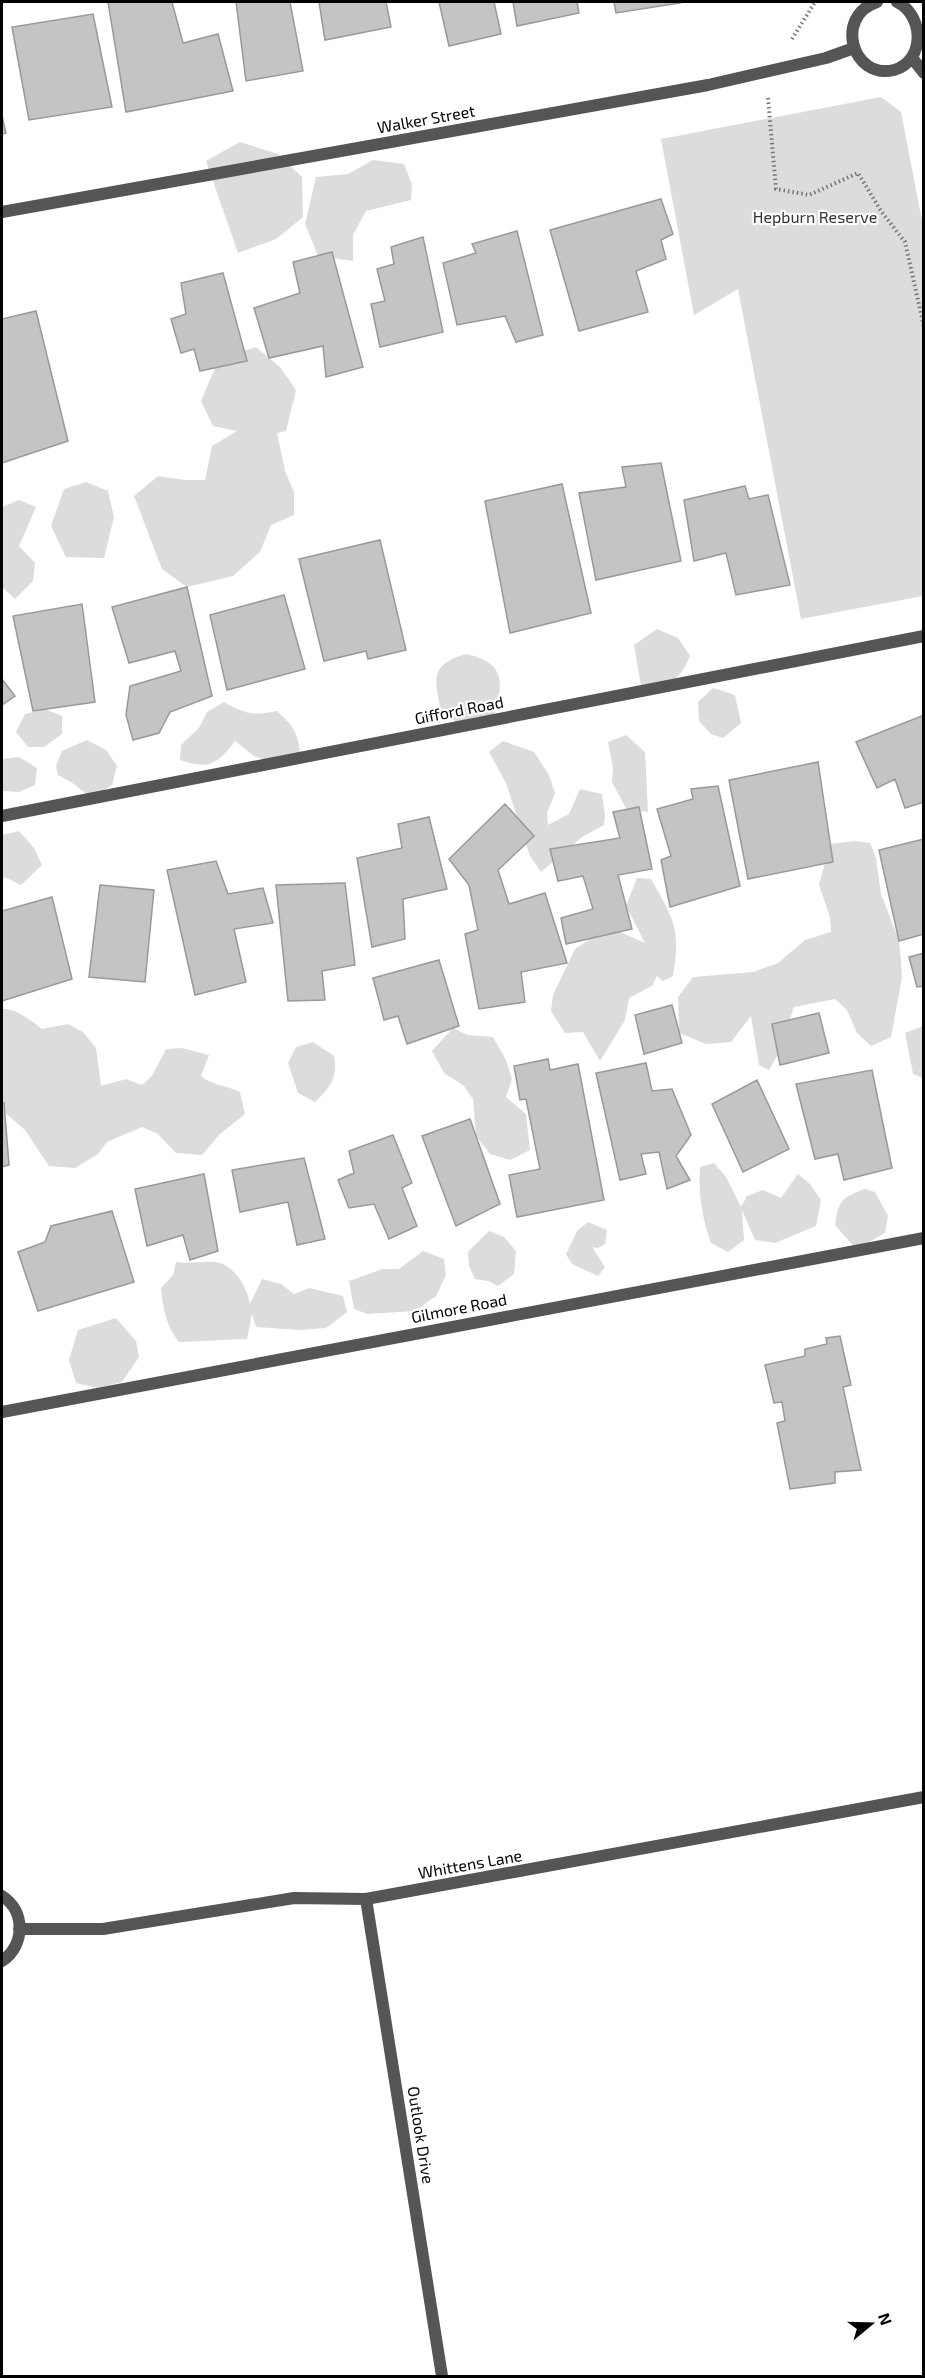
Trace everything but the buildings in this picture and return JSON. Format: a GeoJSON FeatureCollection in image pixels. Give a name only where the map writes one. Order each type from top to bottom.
{"type":"FeatureCollection","features":[{"type":"Feature","properties":{"kind":"street"},"geometry":{"type":"LineString","coordinates":[[877,2],[860,12],[854,22],[852,35],[854,48],[860,58],[880,70],[903,67],[913,60],[919,50],[922,38],[921,25],[906,5],[897,2]]}},
{"type":"Feature","properties":{"kind":"street","name":"Walker Street"},"geometry":{"type":"LineString","coordinates":[[2,212],[685,89],[826,58],[854,48]]}},
{"type":"Feature","properties":{"kind":"street"},"geometry":{"type":"LineString","coordinates":[[913,60],[924,73]]}},
{"type":"Feature","properties":{"kind":"street","name":"Gifford Road"},"geometry":{"type":"LineString","coordinates":[[2,816],[924,636]]}},
{"type":"Feature","properties":{"kind":"street","name":"Gilmore Road"},"geometry":{"type":"LineString","coordinates":[[2,1412],[924,1238]]}},
{"type":"Feature","properties":{"kind":"street","name":"Whittens Lane"},"geometry":{"type":"LineString","coordinates":[[20,1929],[103,1929],[294,1898],[366,1899],[924,1797]]}},
{"type":"Feature","properties":{"kind":"street"},"geometry":{"type":"LineString","coordinates":[[2,1896],[16,1911],[20,1922],[16,1947],[9,1957],[2,1961]]}},
{"type":"Feature","properties":{"kind":"street","name":"Outlook Drive"},"geometry":{"type":"LineString","coordinates":[[366,1899],[442,2376]]}},
{"type":"Feature","properties":{"kind":"path"},"geometry":{"type":"LineString","coordinates":[[815,2],[799,30],[766,72],[776,189],[809,195],[858,173],[880,212],[905,242],[924,327]]}},
{"type":"Feature","properties":{"kind":"green space","name":"Hepburn Reserve"},"geometry":{"type":"Polygon","coordinates":[[[881,97],[901,112],[924,231],[923,596],[801,619],[738,289],[694,315],[661,139],[881,97]]]}},
{"type":"Feature","properties":{"kind":"green space"},"geometry":{"type":"Polygon","coordinates":[[[240,142],[278,154],[302,177],[303,217],[276,239],[238,253],[206,161],[240,142]]]}},
{"type":"Feature","properties":{"kind":"green space"},"geometry":{"type":"Polygon","coordinates":[[[373,160],[404,164],[412,184],[411,200],[366,211],[353,235],[353,261],[318,256],[305,224],[316,177],[348,174],[373,160]]]}},
{"type":"Feature","properties":{"kind":"green space"},"geometry":{"type":"Polygon","coordinates":[[[256,347],[280,367],[296,390],[286,431],[277,433],[285,471],[294,492],[294,515],[271,525],[260,552],[233,576],[187,587],[162,569],[134,496],[158,476],[205,480],[212,446],[237,431],[213,426],[201,401],[219,359],[256,347]]]}},
{"type":"Feature","properties":{"kind":"green space"},"geometry":{"type":"Polygon","coordinates":[[[86,482],[108,491],[114,517],[104,558],[66,557],[51,526],[64,489],[86,482]]]}},
{"type":"Feature","properties":{"kind":"green space"},"geometry":{"type":"Polygon","coordinates":[[[19,500],[36,507],[19,546],[35,563],[33,581],[15,599],[2,587],[2,507],[19,500]]]}},
{"type":"Feature","properties":{"kind":"green space"},"geometry":{"type":"Polygon","coordinates":[[[657,629],[678,638],[690,656],[677,678],[659,687],[642,691],[634,645],[657,629]]]}},
{"type":"Feature","properties":{"kind":"green space"},"geometry":{"type":"Polygon","coordinates":[[[466,654],[489,663],[496,670],[500,686],[493,720],[465,726],[442,714],[436,683],[440,669],[446,663],[466,654]]]}},
{"type":"Feature","properties":{"kind":"green space"},"geometry":{"type":"Polygon","coordinates":[[[713,688],[735,695],[741,723],[723,738],[711,734],[699,721],[698,702],[713,688]]]}},
{"type":"Feature","properties":{"kind":"green space"},"geometry":{"type":"Polygon","coordinates":[[[224,702],[249,713],[277,711],[293,729],[300,752],[273,763],[254,756],[235,741],[218,760],[212,763],[198,764],[180,760],[181,745],[199,728],[207,712],[224,702]]]}},
{"type":"Feature","properties":{"kind":"green space"},"geometry":{"type":"Polygon","coordinates":[[[45,709],[62,716],[62,734],[44,747],[28,747],[16,732],[25,714],[45,709]]]}},
{"type":"Feature","properties":{"kind":"green space"},"geometry":{"type":"Polygon","coordinates":[[[626,735],[645,752],[648,812],[627,810],[612,782],[613,768],[608,742],[626,735]]]}},
{"type":"Feature","properties":{"kind":"green space"},"geometry":{"type":"Polygon","coordinates":[[[87,740],[106,750],[117,766],[112,785],[92,798],[58,775],[56,766],[62,751],[87,740]]]}},
{"type":"Feature","properties":{"kind":"green space"},"geometry":{"type":"Polygon","coordinates":[[[503,741],[534,752],[549,775],[555,793],[547,813],[548,825],[569,814],[580,789],[602,794],[604,825],[582,837],[541,872],[530,856],[506,783],[489,752],[503,741]]]}},
{"type":"Feature","properties":{"kind":"green space"},"geometry":{"type":"Polygon","coordinates":[[[19,757],[37,768],[35,785],[19,792],[2,791],[2,759],[19,757]]]}},
{"type":"Feature","properties":{"kind":"green space"},"geometry":{"type":"Polygon","coordinates":[[[19,831],[34,848],[42,865],[21,885],[4,877],[2,882],[2,835],[19,831]]]}},
{"type":"Feature","properties":{"kind":"green space"},"geometry":{"type":"Polygon","coordinates":[[[855,841],[870,843],[876,858],[881,894],[899,941],[902,977],[891,1037],[871,1046],[857,1033],[847,1010],[835,999],[794,1007],[778,1054],[769,1070],[759,1065],[751,1016],[731,1042],[706,1044],[679,1033],[678,997],[693,977],[753,972],[778,963],[805,940],[831,932],[830,917],[819,885],[830,844],[855,841]]]}},
{"type":"Feature","properties":{"kind":"green space"},"geometry":{"type":"Polygon","coordinates":[[[637,878],[651,879],[674,925],[676,946],[673,976],[663,981],[657,976],[652,986],[629,998],[625,1020],[600,1061],[583,1032],[565,1033],[551,1011],[553,995],[575,949],[593,937],[620,932],[645,943],[626,906],[637,878]]]}},
{"type":"Feature","properties":{"kind":"green space"},"geometry":{"type":"Polygon","coordinates":[[[2,1009],[28,1018],[42,1029],[68,1024],[83,1032],[96,1048],[101,1086],[126,1079],[142,1085],[152,1076],[166,1049],[182,1048],[209,1055],[201,1076],[210,1082],[240,1092],[245,1114],[220,1134],[202,1155],[176,1153],[158,1134],[142,1127],[107,1142],[98,1154],[75,1168],[49,1166],[25,1130],[2,1110],[2,1009]]]}},
{"type":"Feature","properties":{"kind":"green space"},"geometry":{"type":"Polygon","coordinates":[[[923,1026],[923,1078],[913,1074],[905,1033],[923,1026]]]}},
{"type":"Feature","properties":{"kind":"green space"},"geometry":{"type":"Polygon","coordinates":[[[453,1028],[468,1035],[493,1037],[506,1060],[512,1079],[506,1097],[526,1114],[530,1150],[510,1160],[490,1154],[476,1136],[473,1099],[463,1085],[444,1073],[432,1051],[453,1028]]]}},
{"type":"Feature","properties":{"kind":"green space"},"geometry":{"type":"Polygon","coordinates":[[[313,1042],[334,1056],[335,1063],[332,1081],[315,1102],[298,1093],[288,1063],[296,1047],[313,1042]]]}},
{"type":"Feature","properties":{"kind":"green space"},"geometry":{"type":"Polygon","coordinates":[[[714,1163],[726,1177],[741,1207],[747,1196],[763,1190],[781,1198],[798,1174],[810,1184],[821,1200],[816,1226],[775,1243],[755,1240],[742,1210],[744,1240],[728,1252],[711,1243],[701,1205],[700,1167],[714,1163]]]}},
{"type":"Feature","properties":{"kind":"green space"},"geometry":{"type":"Polygon","coordinates":[[[865,1189],[875,1192],[888,1216],[885,1233],[856,1249],[835,1225],[842,1201],[865,1189]]]}},
{"type":"Feature","properties":{"kind":"green space"},"geometry":{"type":"Polygon","coordinates":[[[588,1222],[607,1230],[605,1244],[598,1248],[592,1247],[605,1267],[598,1276],[572,1264],[566,1254],[577,1231],[588,1222]]]}},
{"type":"Feature","properties":{"kind":"green space"},"geometry":{"type":"Polygon","coordinates":[[[489,1231],[504,1237],[516,1251],[514,1274],[498,1286],[488,1281],[475,1279],[469,1266],[468,1252],[489,1231]]]}},
{"type":"Feature","properties":{"kind":"green space"},"geometry":{"type":"Polygon","coordinates":[[[423,1251],[444,1259],[446,1275],[436,1296],[415,1311],[367,1314],[354,1309],[349,1281],[383,1269],[399,1269],[423,1251]]]}},
{"type":"Feature","properties":{"kind":"green space"},"geometry":{"type":"Polygon","coordinates":[[[176,1262],[215,1262],[228,1267],[239,1277],[250,1304],[262,1279],[281,1284],[294,1294],[309,1288],[343,1296],[347,1312],[326,1328],[300,1330],[256,1327],[252,1314],[247,1339],[179,1342],[166,1317],[161,1288],[173,1275],[176,1262]]]}},
{"type":"Feature","properties":{"kind":"green space"},"geometry":{"type":"Polygon","coordinates":[[[116,1318],[136,1341],[139,1357],[122,1382],[98,1388],[76,1383],[69,1360],[78,1330],[116,1318]]]}}]}
